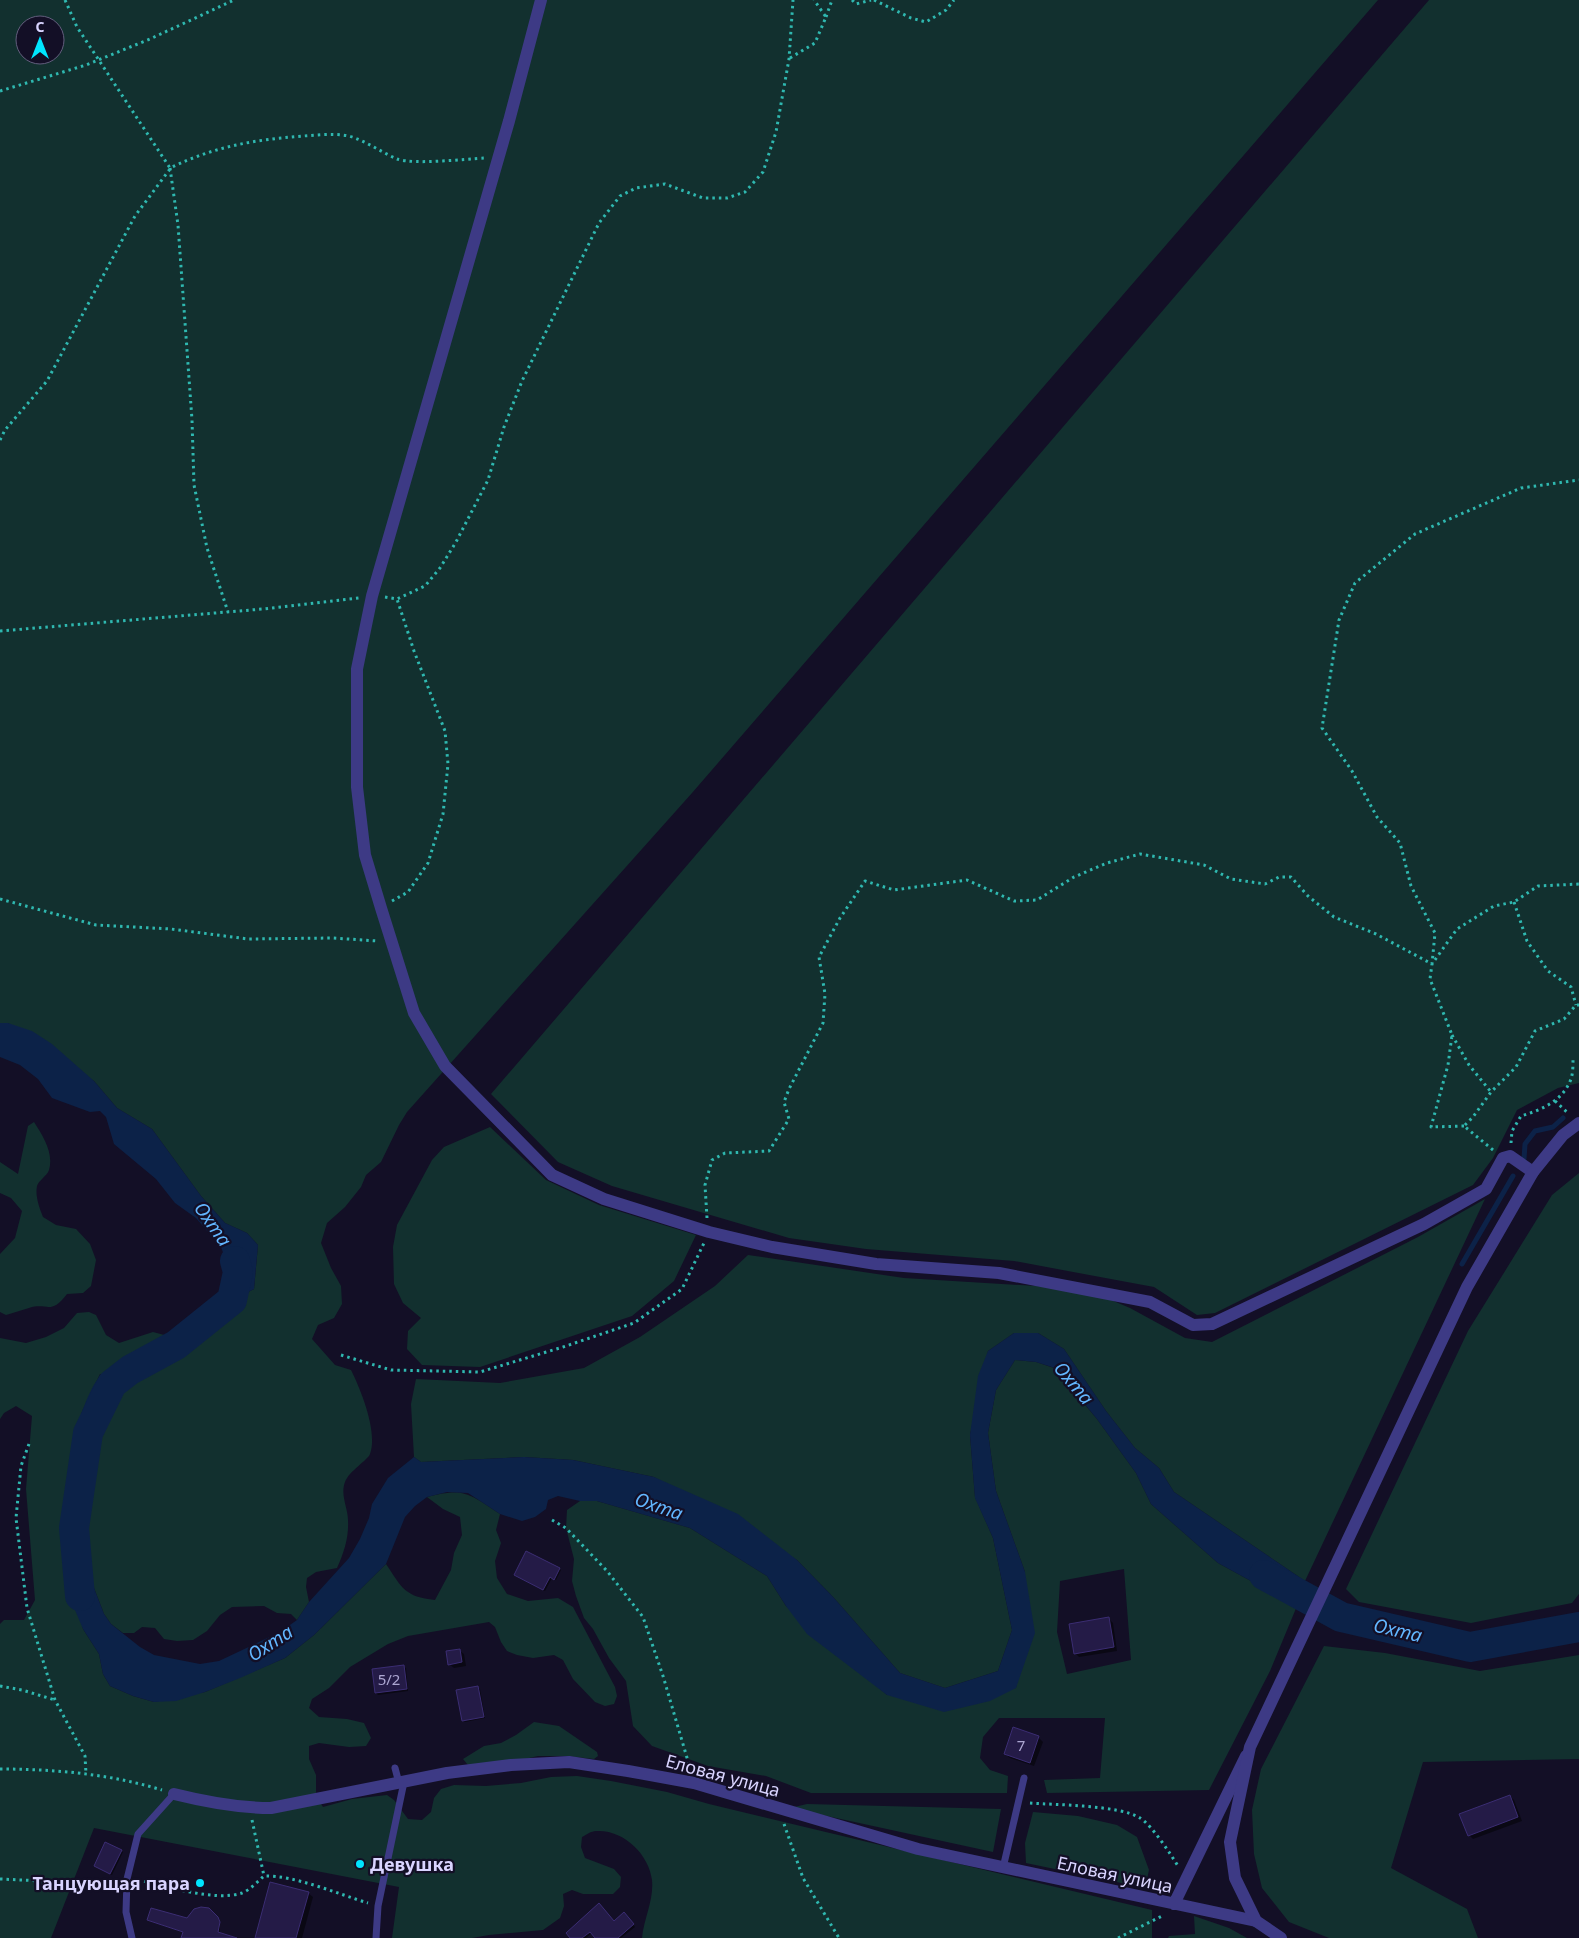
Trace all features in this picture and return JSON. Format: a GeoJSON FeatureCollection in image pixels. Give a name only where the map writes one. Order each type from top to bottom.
{"type":"FeatureCollection","features":[{"type":"Feature","properties":{"kind":"street"},"geometry":{"type":"LineString","coordinates":[[541,0],[498,158],[372,596],[357,669],[357,787],[365,855],[414,1013],[445,1066],[552,1175],[604,1198],[708,1232],[772,1247],[876,1264],[1000,1273],[1150,1302],[1193,1325],[1212,1324],[1424,1224],[1486,1189],[1506,1157],[1533,1172]]}},
{"type":"Feature","properties":{"kind":"street"},"geometry":{"type":"LineString","coordinates":[[1174,1904],[1289,1666],[1343,1546],[1467,1287],[1533,1172],[1563,1136],[1579,1123]]}},
{"type":"Feature","properties":{"kind":"street"},"geometry":{"type":"LineString","coordinates":[[1250,1747],[1230,1842],[1235,1878],[1256,1921],[1281,1938]]}},
{"type":"Feature","properties":{"kind":"street","name":"Еловая улица"},"geometry":{"type":"LineString","coordinates":[[174,1794],[250,1808],[280,1807],[446,1773],[511,1765],[569,1762],[694,1783],[918,1848],[1003,1868],[1256,1921]]}},
{"type":"Feature","properties":{"kind":"lane"},"geometry":{"type":"LineString","coordinates":[[376,1938],[378,1906],[402,1783],[394,1768]]}},
{"type":"Feature","properties":{"kind":"lane"},"geometry":{"type":"LineString","coordinates":[[1003,1868],[1024,1778]]}},
{"type":"Feature","properties":{"kind":"lane"},"geometry":{"type":"LineString","coordinates":[[132,1938],[126,1912],[127,1880],[138,1834],[174,1794]]}},
{"type":"Feature","properties":{"kind":"path"},"geometry":{"type":"LineString","coordinates":[[66,0],[76,27],[170,168],[178,225],[192,411],[194,485],[207,548],[228,612]]}},
{"type":"Feature","properties":{"kind":"path"},"geometry":{"type":"LineString","coordinates":[[0,91],[98,60],[150,39],[234,0]]}},
{"type":"Feature","properties":{"kind":"path"},"geometry":{"type":"LineString","coordinates":[[0,631],[228,612],[372,596],[397,599],[425,586],[440,568],[456,542],[488,480],[504,427],[522,382],[599,223],[620,196],[636,188],[665,184],[703,198],[726,198],[745,192],[763,172],[776,132],[789,59],[793,0]]}},
{"type":"Feature","properties":{"kind":"path"},"geometry":{"type":"LineString","coordinates":[[814,0],[826,17]]}},
{"type":"Feature","properties":{"kind":"path"},"geometry":{"type":"LineString","coordinates":[[789,59],[815,43],[832,0]]}},
{"type":"Feature","properties":{"kind":"path"},"geometry":{"type":"LineString","coordinates":[[852,0],[856,4],[873,0],[911,18],[926,22],[946,10],[954,0]]}},
{"type":"Feature","properties":{"kind":"path"},"geometry":{"type":"LineString","coordinates":[[0,440],[5,430],[47,381],[135,216],[170,168],[191,158],[226,146],[265,139],[332,134],[350,136],[399,159],[416,161],[498,158]]}},
{"type":"Feature","properties":{"kind":"path"},"geometry":{"type":"LineString","coordinates":[[1491,1092],[1469,1065],[1452,1035],[1430,979],[1435,932],[1411,886],[1400,843],[1377,818],[1352,771],[1322,728],[1339,620],[1355,583],[1415,534],[1521,488],[1579,480]]}},
{"type":"Feature","properties":{"kind":"path"},"geometry":{"type":"LineString","coordinates":[[381,908],[408,892],[428,863],[443,814],[448,764],[445,731],[414,651],[397,599]]}},
{"type":"Feature","properties":{"kind":"path"},"geometry":{"type":"LineString","coordinates":[[341,1355],[391,1370],[480,1372],[634,1323],[682,1289],[708,1232],[705,1186],[712,1160],[725,1153],[769,1151],[789,1119],[784,1102],[823,1023],[825,994],[819,957],[840,918],[865,881],[894,890],[967,880],[1014,901],[1037,900],[1074,876],[1107,863],[1140,854],[1204,865],[1231,879],[1265,884],[1279,877],[1291,877],[1308,896],[1334,917],[1376,934],[1432,964]]}},
{"type":"Feature","properties":{"kind":"path"},"geometry":{"type":"LineString","coordinates":[[1432,964],[1457,929],[1494,906],[1514,902],[1538,886],[1579,884]]}},
{"type":"Feature","properties":{"kind":"path"},"geometry":{"type":"LineString","coordinates":[[0,900],[96,925],[171,929],[248,939],[333,938],[391,941]]}},
{"type":"Feature","properties":{"kind":"path"},"geometry":{"type":"LineString","coordinates":[[1464,1126],[1491,1092],[1516,1067],[1535,1032],[1564,1019],[1578,1005],[1571,987],[1548,971],[1527,941],[1514,902]]}},
{"type":"Feature","properties":{"kind":"path"},"geometry":{"type":"LineString","coordinates":[[1452,1035],[1448,1065],[1431,1127],[1464,1126],[1506,1157],[1512,1131],[1520,1116],[1542,1109],[1559,1097],[1571,1079],[1573,1059]]}},
{"type":"Feature","properties":{"kind":"path"},"geometry":{"type":"LineString","coordinates":[[29,1444],[21,1466],[16,1518],[26,1608],[55,1700],[85,1756],[86,1774]]}},
{"type":"Feature","properties":{"kind":"path"},"geometry":{"type":"LineString","coordinates":[[552,1520],[566,1528],[607,1571],[643,1617],[663,1676],[694,1783]]}},
{"type":"Feature","properties":{"kind":"path"},"geometry":{"type":"LineString","coordinates":[[0,1686],[22,1690],[55,1700]]}},
{"type":"Feature","properties":{"kind":"path"},"geometry":{"type":"LineString","coordinates":[[0,1769],[86,1774],[144,1785],[174,1794]]}},
{"type":"Feature","properties":{"kind":"path"},"geometry":{"type":"LineString","coordinates":[[1018,1802],[1116,1810],[1141,1818],[1169,1852],[1186,1880]]}},
{"type":"Feature","properties":{"kind":"path"},"geometry":{"type":"LineString","coordinates":[[777,1807],[803,1878],[839,1938]]}},
{"type":"Feature","properties":{"kind":"path"},"geometry":{"type":"LineString","coordinates":[[250,1808],[264,1876]]}},
{"type":"Feature","properties":{"kind":"path"},"geometry":{"type":"LineString","coordinates":[[127,1880],[136,1880],[206,1895],[224,1895],[242,1893],[264,1876],[272,1876],[378,1906]]}},
{"type":"Feature","properties":{"kind":"path"},"geometry":{"type":"LineString","coordinates":[[0,1879],[84,1883]]}},
{"type":"Feature","properties":{"kind":"path"},"geometry":{"type":"LineString","coordinates":[[1118,1938],[1166,1915],[1174,1904]]}},
{"type":"Feature","properties":{"kind":"green space"},"geometry":{"type":"Polygon","coordinates":[[[0,0],[1378,0],[692,793],[407,1112],[381,1162],[366,1175],[361,1187],[345,1207],[327,1223],[321,1243],[341,1286],[342,1304],[334,1318],[318,1325],[312,1339],[335,1365],[351,1370],[367,1411],[372,1434],[372,1445],[369,1456],[350,1474],[345,1482],[343,1492],[348,1515],[348,1533],[340,1562],[337,1568],[316,1572],[307,1578],[306,1587],[309,1602],[297,1620],[291,1614],[277,1613],[264,1606],[232,1607],[220,1615],[207,1631],[193,1640],[177,1641],[164,1639],[155,1628],[142,1627],[134,1633],[123,1633],[111,1624],[104,1614],[87,1570],[77,1556],[72,1579],[83,1629],[99,1654],[103,1674],[110,1686],[133,1696],[154,1702],[205,1692],[285,1658],[314,1635],[386,1564],[405,1590],[425,1599],[435,1600],[451,1570],[454,1553],[462,1535],[460,1517],[443,1509],[427,1497],[450,1493],[466,1494],[500,1514],[496,1530],[501,1543],[495,1561],[497,1578],[507,1594],[528,1601],[558,1598],[573,1607],[615,1687],[617,1696],[614,1704],[605,1706],[595,1702],[573,1679],[563,1660],[554,1655],[533,1658],[507,1651],[495,1627],[489,1622],[408,1636],[388,1644],[350,1667],[329,1688],[312,1699],[309,1708],[319,1717],[347,1719],[364,1723],[371,1738],[366,1746],[349,1747],[319,1743],[309,1746],[309,1759],[316,1775],[316,1796],[323,1807],[352,1799],[387,1795],[394,1800],[408,1819],[422,1820],[431,1812],[434,1798],[441,1789],[454,1785],[486,1786],[521,1783],[551,1777],[577,1776],[611,1781],[667,1792],[709,1804],[1152,1910],[1152,1938],[642,1938],[652,1895],[650,1870],[640,1853],[625,1839],[606,1831],[596,1831],[582,1837],[581,1847],[585,1858],[614,1869],[621,1877],[620,1887],[613,1894],[583,1894],[572,1890],[563,1894],[564,1906],[560,1918],[543,1930],[472,1938],[392,1938],[399,1887],[94,1828],[51,1938],[0,1938],[0,1624],[4,1620],[24,1620],[35,1600],[26,1489],[32,1416],[16,1406],[4,1413],[0,1419],[0,1338],[26,1343],[46,1337],[64,1328],[77,1313],[89,1312],[96,1315],[106,1335],[119,1343],[153,1332],[172,1337],[206,1332],[221,1314],[227,1294],[232,1300],[254,1289],[258,1245],[247,1233],[225,1223],[201,1196],[152,1129],[117,1108],[94,1081],[8,1023],[0,1023],[0,0]],[[100,1374],[81,1414],[97,1454],[100,1438],[121,1390],[126,1384],[100,1374]]]}},
{"type":"Feature","properties":{"kind":"green space"},"geometry":{"type":"Polygon","coordinates":[[[1429,0],[1579,0],[1579,1083],[1558,1088],[1517,1110],[1493,1158],[1473,1185],[1215,1313],[1197,1315],[1154,1287],[1014,1261],[866,1249],[789,1238],[612,1186],[558,1162],[491,1094],[1429,0]]]}},
{"type":"Feature","properties":{"kind":"green space"},"geometry":{"type":"Polygon","coordinates":[[[34,1122],[44,1139],[50,1157],[49,1170],[37,1186],[38,1202],[43,1217],[56,1225],[76,1229],[90,1244],[96,1260],[91,1286],[83,1293],[67,1294],[53,1307],[35,1307],[6,1315],[0,1312],[0,1254],[15,1238],[22,1211],[11,1198],[0,1193],[0,1162],[18,1174],[28,1126],[34,1122]]]}},
{"type":"Feature","properties":{"kind":"green space"},"geometry":{"type":"Polygon","coordinates":[[[490,1127],[546,1180],[599,1205],[696,1235],[674,1281],[632,1316],[480,1367],[422,1365],[407,1349],[408,1331],[421,1318],[403,1303],[394,1284],[393,1247],[397,1225],[432,1160],[444,1147],[490,1127]]]}},
{"type":"Feature","properties":{"kind":"green space"},"geometry":{"type":"Polygon","coordinates":[[[1579,1173],[1579,1594],[1572,1603],[1471,1623],[1359,1602],[1346,1589],[1468,1331],[1552,1195],[1579,1173]]]}},
{"type":"Feature","properties":{"kind":"green space"},"geometry":{"type":"Polygon","coordinates":[[[1485,1199],[1305,1581],[1174,1492],[1159,1468],[1135,1448],[1106,1411],[1064,1349],[1038,1333],[1014,1333],[988,1351],[970,1435],[975,1497],[993,1538],[1012,1630],[998,1671],[945,1688],[900,1673],[834,1598],[797,1560],[654,1477],[573,1460],[524,1457],[421,1462],[414,1457],[411,1404],[416,1379],[500,1383],[584,1368],[640,1337],[715,1286],[748,1255],[904,1278],[1085,1289],[1130,1308],[1185,1338],[1212,1342],[1418,1237],[1485,1199]]]}},
{"type":"Feature","properties":{"kind":"green space"},"geometry":{"type":"Polygon","coordinates":[[[1015,1360],[1036,1362],[1054,1368],[1097,1419],[1136,1473],[1151,1504],[1218,1563],[1297,1606],[1270,1671],[1209,1790],[1047,1793],[1044,1780],[1100,1778],[1105,1718],[999,1718],[983,1737],[980,1758],[990,1770],[1008,1776],[1007,1793],[811,1793],[766,1776],[708,1766],[652,1746],[633,1726],[626,1681],[584,1618],[576,1596],[572,1581],[574,1559],[566,1528],[567,1510],[580,1501],[597,1501],[690,1528],[767,1576],[786,1606],[887,1695],[1016,1688],[1025,1572],[996,1491],[988,1433],[996,1390],[1015,1360]],[[1124,1569],[1060,1581],[1057,1632],[1067,1674],[1131,1660],[1124,1569]]]}},
{"type":"Feature","properties":{"kind":"green space"},"geometry":{"type":"Polygon","coordinates":[[[1324,1646],[1385,1653],[1480,1671],[1579,1655],[1579,1759],[1423,1762],[1391,1868],[1467,1909],[1478,1938],[1329,1938],[1289,1922],[1262,1888],[1254,1854],[1252,1810],[1261,1769],[1324,1646]]]}},
{"type":"Feature","properties":{"kind":"green space"},"geometry":{"type":"Polygon","coordinates":[[[534,1722],[559,1726],[597,1752],[598,1756],[594,1759],[567,1756],[538,1756],[521,1760],[468,1765],[463,1759],[484,1746],[501,1743],[534,1722]]]}},
{"type":"Feature","properties":{"kind":"green space"},"geometry":{"type":"Polygon","coordinates":[[[807,1804],[1001,1809],[993,1852],[790,1808],[807,1804]]]}},
{"type":"Feature","properties":{"kind":"green space"},"geometry":{"type":"Polygon","coordinates":[[[1033,1812],[1078,1816],[1117,1825],[1137,1837],[1149,1870],[1146,1883],[1131,1885],[1026,1863],[1025,1843],[1033,1812]]]}},
{"type":"Feature","properties":{"kind":"green space"},"geometry":{"type":"Polygon","coordinates":[[[1194,1916],[1229,1928],[1247,1938],[1168,1938],[1169,1936],[1195,1934],[1194,1916]]]}},
{"type":"Feature","properties":{"kind":"water"},"geometry":{"type":"Polygon","coordinates":[[[0,1023],[8,1023],[32,1031],[52,1044],[94,1081],[117,1108],[152,1129],[201,1196],[225,1223],[247,1233],[258,1245],[254,1289],[232,1300],[227,1294],[230,1271],[221,1247],[196,1218],[175,1203],[156,1179],[114,1144],[106,1117],[100,1111],[90,1112],[52,1098],[38,1079],[20,1065],[0,1057],[0,1023]]]}},
{"type":"Feature","properties":{"kind":"water"},"geometry":{"type":"Polygon","coordinates":[[[1014,1333],[1038,1333],[1064,1349],[1106,1411],[1135,1448],[1159,1468],[1174,1492],[1305,1581],[1297,1606],[1218,1563],[1151,1504],[1136,1473],[1097,1419],[1055,1368],[1036,1362],[1015,1360],[996,1390],[988,1433],[996,1491],[1025,1572],[1035,1633],[1016,1688],[990,1701],[944,1712],[887,1695],[807,1634],[767,1576],[690,1528],[597,1501],[580,1501],[558,1496],[548,1500],[546,1509],[535,1517],[522,1521],[500,1514],[468,1493],[447,1492],[427,1497],[405,1517],[386,1564],[314,1635],[285,1658],[205,1692],[176,1701],[154,1702],[133,1696],[110,1686],[103,1674],[99,1654],[83,1629],[75,1610],[72,1579],[76,1555],[87,1570],[104,1614],[111,1624],[140,1647],[154,1655],[200,1664],[219,1661],[280,1632],[297,1620],[309,1602],[349,1558],[369,1518],[372,1504],[388,1478],[414,1457],[421,1462],[524,1457],[573,1460],[654,1477],[738,1514],[797,1560],[834,1598],[900,1673],[945,1688],[998,1671],[1012,1630],[993,1538],[975,1498],[970,1435],[978,1376],[988,1351],[1014,1333]]]}},
{"type":"Feature","properties":{"kind":"water"},"geometry":{"type":"Polygon","coordinates":[[[121,1367],[130,1370],[126,1384],[121,1390],[100,1438],[92,1469],[81,1476],[76,1445],[78,1426],[84,1407],[92,1389],[102,1374],[121,1367]]]}},
{"type":"Feature","properties":{"kind":"building"},"geometry":{"type":"Polygon","coordinates":[[[526,1551],[560,1568],[554,1580],[550,1577],[543,1590],[514,1575],[526,1551]]]}},
{"type":"Feature","properties":{"kind":"building"},"geometry":{"type":"Polygon","coordinates":[[[1109,1617],[1114,1647],[1074,1654],[1069,1624],[1109,1617]]]}},
{"type":"Feature","properties":{"kind":"building"},"geometry":{"type":"Polygon","coordinates":[[[460,1649],[462,1662],[448,1665],[446,1651],[460,1649]]]}},
{"type":"Feature","properties":{"kind":"building"},"geometry":{"type":"Polygon","coordinates":[[[404,1665],[407,1689],[375,1693],[372,1669],[404,1665]]]}},
{"type":"Feature","properties":{"kind":"building"},"geometry":{"type":"Polygon","coordinates":[[[478,1686],[484,1717],[462,1721],[456,1690],[478,1686]]]}},
{"type":"Feature","properties":{"kind":"building"},"geometry":{"type":"Polygon","coordinates":[[[1013,1727],[1039,1736],[1030,1763],[1004,1754],[1013,1727]]]}},
{"type":"Feature","properties":{"kind":"building"},"geometry":{"type":"Polygon","coordinates":[[[1510,1795],[1518,1817],[1468,1836],[1459,1814],[1510,1795]]]}},
{"type":"Feature","properties":{"kind":"building"},"geometry":{"type":"Polygon","coordinates":[[[105,1842],[122,1850],[110,1874],[94,1866],[105,1842]]]}},
{"type":"Feature","properties":{"kind":"building"},"geometry":{"type":"Polygon","coordinates":[[[270,1882],[309,1892],[296,1938],[255,1938],[270,1882]]]}},
{"type":"Feature","properties":{"kind":"building"},"geometry":{"type":"Polygon","coordinates":[[[599,1903],[614,1921],[624,1912],[634,1924],[618,1938],[595,1938],[590,1932],[582,1938],[570,1938],[566,1933],[599,1903]]]}},
{"type":"Feature","properties":{"kind":"building"},"geometry":{"type":"Polygon","coordinates":[[[201,1907],[209,1908],[218,1917],[220,1922],[218,1932],[237,1938],[181,1938],[183,1932],[147,1920],[151,1908],[187,1918],[194,1909],[201,1907]]]}},
{"type":"Feature","properties":{"kind":"waterway"},"geometry":{"type":"LineString","coordinates":[[1524,1159],[1525,1144],[1535,1131],[1553,1127],[1563,1118]]}},
{"type":"Feature","properties":{"kind":"waterway"},"geometry":{"type":"LineString","coordinates":[[1462,1264],[1513,1176]]}},
{"type":"Feature","properties":{"kind":"waterway","name":"Охта"},"geometry":{"type":"LineString","coordinates":[[80,1596],[74,1528],[88,1433],[112,1384],[130,1370],[176,1345],[232,1300],[238,1272],[235,1261]]}},
{"type":"Feature","properties":{"kind":"waterway","name":"Охта"},"geometry":{"type":"LineString","coordinates":[[1264,1575],[1341,1617],[1470,1647],[1579,1627]]}},
{"type":"Feature","properties":{"kind":"place","name":"Девушка"},"geometry":{"type":"Point","coordinates":[360,1864]}},
{"type":"Feature","properties":{"kind":"place","name":"Танцующая пара"},"geometry":{"type":"Point","coordinates":[200,1883]}}]}
